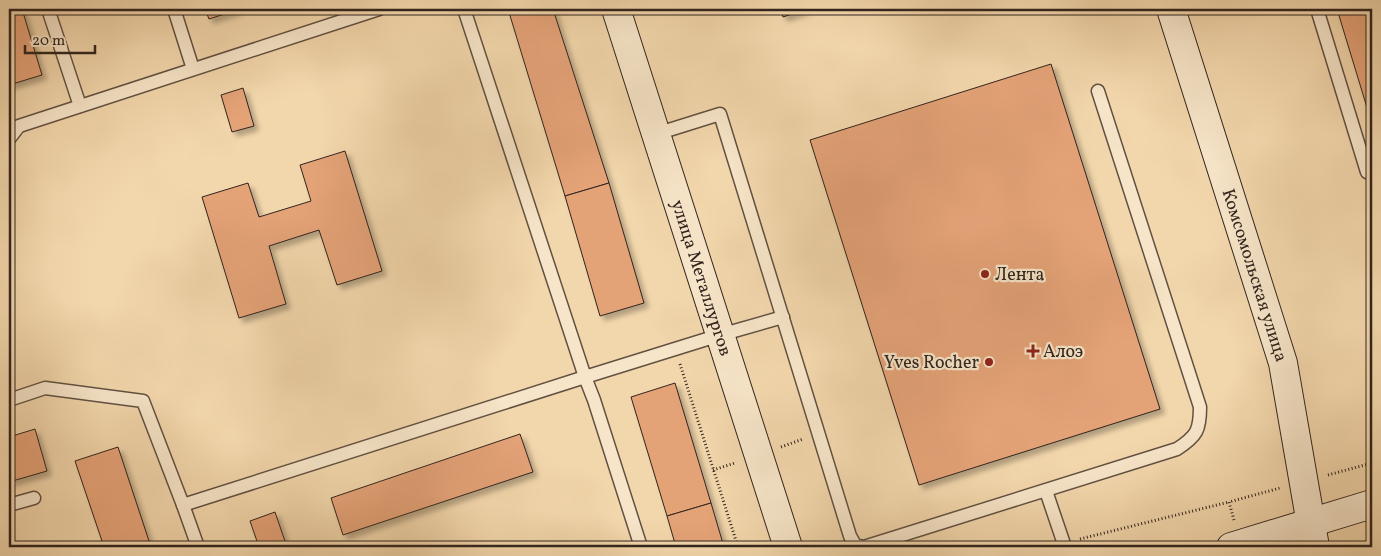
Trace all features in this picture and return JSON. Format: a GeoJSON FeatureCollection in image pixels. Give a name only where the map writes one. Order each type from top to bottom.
{"type":"FeatureCollection","features":[{"type":"Feature","properties":{"kind":"street","name":"улица Металлургов"},"geometry":{"type":"LineString","coordinates":[[616,9],[788,547]]}},
{"type":"Feature","properties":{"kind":"street","name":"Комсомольская улица"},"geometry":{"type":"LineString","coordinates":[[1171,9],[1283,363],[1314,535]]}},
{"type":"Feature","properties":{"kind":"street"},"geometry":{"type":"LineString","coordinates":[[1231,547],[1314,535],[1372,504]]}},
{"type":"Feature","properties":{"kind":"lane"},"geometry":{"type":"LineString","coordinates":[[48,9],[80,106]]}},
{"type":"Feature","properties":{"kind":"lane"},"geometry":{"type":"LineString","coordinates":[[174,9],[193,69]]}},
{"type":"Feature","properties":{"kind":"lane"},"geometry":{"type":"LineString","coordinates":[[9,138],[20,126],[379,9]]}},
{"type":"Feature","properties":{"kind":"lane"},"geometry":{"type":"LineString","coordinates":[[464,9],[641,547]]}},
{"type":"Feature","properties":{"kind":"lane"},"geometry":{"type":"LineString","coordinates":[[1317,9],[1367,172],[1372,170]]}},
{"type":"Feature","properties":{"kind":"lane"},"geometry":{"type":"LineString","coordinates":[[656,134],[720,114],[850,536],[855,545],[864,547],[1177,448],[1192,439],[1200,425],[1200,407],[1098,92]]}},
{"type":"Feature","properties":{"kind":"lane"},"geometry":{"type":"LineString","coordinates":[[183,505],[585,377],[784,317]]}},
{"type":"Feature","properties":{"kind":"lane"},"geometry":{"type":"LineString","coordinates":[[9,400],[46,388],[143,401],[198,547]]}},
{"type":"Feature","properties":{"kind":"lane"},"geometry":{"type":"LineString","coordinates":[[1046,490],[1064,545]]}},
{"type":"Feature","properties":{"kind":"lane"},"geometry":{"type":"LineString","coordinates":[[9,504],[34,498]]}},
{"type":"Feature","properties":{"kind":"path"},"geometry":{"type":"LineString","coordinates":[[675,349],[738,547]]}},
{"type":"Feature","properties":{"kind":"path"},"geometry":{"type":"LineString","coordinates":[[1064,545],[1230,502]]}},
{"type":"Feature","properties":{"kind":"building"},"geometry":{"type":"Polygon","coordinates":[[[9,9],[22,9],[42,75],[9,85],[9,9]]]}},
{"type":"Feature","properties":{"kind":"building"},"geometry":{"type":"Polygon","coordinates":[[[205,9],[240,9],[209,19],[205,9]]]}},
{"type":"Feature","properties":{"kind":"building"},"geometry":{"type":"Polygon","coordinates":[[[508,9],[553,9],[609,183],[565,196],[508,9]]]}},
{"type":"Feature","properties":{"kind":"building"},"geometry":{"type":"Polygon","coordinates":[[[780,9],[807,9],[783,17],[780,9]]]}},
{"type":"Feature","properties":{"kind":"building"},"geometry":{"type":"Polygon","coordinates":[[[1337,9],[1372,9],[1372,124],[1337,9]]]}},
{"type":"Feature","properties":{"kind":"building","name":"Лента"},"geometry":{"type":"Polygon","coordinates":[[[1051,64],[1160,409],[919,485],[810,140],[1051,64]]]}},
{"type":"Feature","properties":{"kind":"building"},"geometry":{"type":"Polygon","coordinates":[[[243,88],[254,126],[232,132],[221,95],[243,88]]]}},
{"type":"Feature","properties":{"kind":"building"},"geometry":{"type":"Polygon","coordinates":[[[345,151],[382,271],[337,285],[319,230],[269,246],[286,304],[239,318],[202,197],[248,183],[259,217],[311,201],[300,165],[345,151]]]}},
{"type":"Feature","properties":{"kind":"building"},"geometry":{"type":"Polygon","coordinates":[[[609,183],[644,303],[600,316],[565,196],[609,183]]]}},
{"type":"Feature","properties":{"kind":"building"},"geometry":{"type":"Polygon","coordinates":[[[675,383],[711,503],[667,516],[631,397],[675,383]]]}},
{"type":"Feature","properties":{"kind":"building"},"geometry":{"type":"Polygon","coordinates":[[[35,429],[47,471],[9,482],[9,437],[35,429]]]}},
{"type":"Feature","properties":{"kind":"building"},"geometry":{"type":"Polygon","coordinates":[[[520,434],[533,472],[343,535],[331,498],[520,434]]]}},
{"type":"Feature","properties":{"kind":"building"},"geometry":{"type":"Polygon","coordinates":[[[118,447],[151,547],[104,547],[75,461],[118,447]]]}},
{"type":"Feature","properties":{"kind":"building"},"geometry":{"type":"Polygon","coordinates":[[[711,503],[724,547],[676,547],[667,516],[711,503]]]}},
{"type":"Feature","properties":{"kind":"building"},"geometry":{"type":"Polygon","coordinates":[[[275,512],[287,547],[259,547],[250,521],[275,512]]]}},
{"type":"Feature","properties":{"kind":"place","name":"Лента"},"geometry":{"type":"Point","coordinates":[985,274]}},
{"type":"Feature","properties":{"kind":"place","name":"Алоэ"},"geometry":{"type":"Point","coordinates":[1033,351]}},
{"type":"Feature","properties":{"kind":"place","name":"Yves Rocher"},"geometry":{"type":"Point","coordinates":[989,362]}}]}
